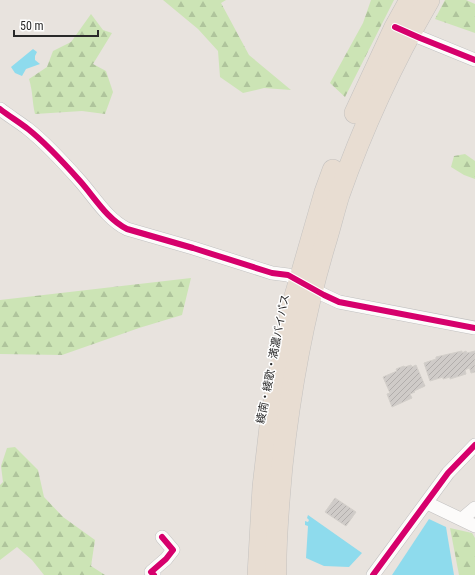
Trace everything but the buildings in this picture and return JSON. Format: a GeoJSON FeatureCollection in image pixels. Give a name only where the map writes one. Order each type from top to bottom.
{"type":"FeatureCollection","features":[{"type":"Feature","properties":{"kind":"highway","name":"綾南・綾歌・満濃バイパス"},"geometry":{"type":"LineString","coordinates":[[276,575],[280,488],[287,421],[296,363],[305,286],[402,30],[410,0]]}},
{"type":"Feature","properties":{"kind":"highway","name":"綾南・綾歌・満濃バイパス"},"geometry":{"type":"LineString","coordinates":[[402,30],[429,0]]}},
{"type":"Feature","properties":{"kind":"highway","name":"綾南・綾歌・満濃バイパス"},"geometry":{"type":"LineString","coordinates":[[258,575],[262,494],[271,418],[293,302],[305,286]]}},
{"type":"Feature","properties":{"kind":"street"},"geometry":{"type":"LineString","coordinates":[[402,30],[475,60]]}},
{"type":"Feature","properties":{"kind":"street"},"geometry":{"type":"LineString","coordinates":[[0,109],[28,129],[52,151],[80,181],[109,217],[118,225],[272,273],[288,275],[305,286],[339,302],[475,328]]}},
{"type":"Feature","properties":{"kind":"street"},"geometry":{"type":"LineString","coordinates":[[373,575],[448,473],[475,445]]}},
{"type":"Feature","properties":{"kind":"street"},"geometry":{"type":"LineString","coordinates":[[426,503],[475,526]]}},
{"type":"Feature","properties":{"kind":"street"},"geometry":{"type":"LineString","coordinates":[[462,519],[475,508]]}},
{"type":"Feature","properties":{"kind":"street"},"geometry":{"type":"LineString","coordinates":[[154,575],[151,572],[166,559],[173,550],[162,537]]}},
{"type":"Feature","properties":{"kind":"green space"},"geometry":{"type":"Polygon","coordinates":[[[163,0],[226,0],[221,3],[249,55],[291,90],[264,88],[243,93],[220,77],[218,51],[198,29],[163,0]]]}},
{"type":"Feature","properties":{"kind":"green space"},"geometry":{"type":"Polygon","coordinates":[[[371,0],[394,0],[345,97],[330,83],[363,23],[371,0]]]}},
{"type":"Feature","properties":{"kind":"green space"},"geometry":{"type":"Polygon","coordinates":[[[445,0],[466,0],[475,4],[475,33],[435,19],[445,0]]]}},
{"type":"Feature","properties":{"kind":"green space"},"geometry":{"type":"Polygon","coordinates":[[[91,14],[103,30],[112,33],[93,64],[106,71],[113,92],[105,114],[82,111],[35,114],[29,79],[47,67],[53,51],[71,42],[91,14]]]}},
{"type":"Feature","properties":{"kind":"green space"},"geometry":{"type":"Polygon","coordinates":[[[465,154],[475,161],[475,179],[464,175],[451,167],[454,156],[465,154]]]}},
{"type":"Feature","properties":{"kind":"green space"},"geometry":{"type":"Polygon","coordinates":[[[191,278],[182,315],[139,328],[62,355],[0,354],[0,300],[191,278]]]}},
{"type":"Feature","properties":{"kind":"green space"},"geometry":{"type":"Polygon","coordinates":[[[15,447],[38,470],[44,497],[63,517],[95,540],[91,566],[105,575],[44,575],[32,560],[17,547],[0,560],[0,485],[3,482],[1,466],[7,448],[15,447]]]}},
{"type":"Feature","properties":{"kind":"green space"},"geometry":{"type":"Polygon","coordinates":[[[450,528],[472,533],[475,538],[475,575],[459,575],[450,528]]]}},
{"type":"Feature","properties":{"kind":"water"},"geometry":{"type":"Polygon","coordinates":[[[33,49],[37,52],[35,60],[40,64],[26,69],[22,76],[15,73],[11,67],[33,49]]]}},
{"type":"Feature","properties":{"kind":"water"},"geometry":{"type":"Polygon","coordinates":[[[308,515],[362,553],[349,567],[324,566],[306,558],[308,526],[305,525],[305,521],[308,522],[309,520],[307,518],[308,515]]]}},
{"type":"Feature","properties":{"kind":"water"},"geometry":{"type":"Polygon","coordinates":[[[429,519],[446,527],[454,575],[392,575],[429,519]]]}},
{"type":"Feature","properties":{"kind":"cycle path"},"geometry":{"type":"LineString","coordinates":[[395,27],[475,60]]}},
{"type":"Feature","properties":{"kind":"cycle path"},"geometry":{"type":"LineString","coordinates":[[0,109],[42,141],[74,174],[107,214],[127,229],[272,273],[288,275],[339,302],[475,328]]}},
{"type":"Feature","properties":{"kind":"cycle path"},"geometry":{"type":"LineString","coordinates":[[373,575],[448,473],[475,445]]}},
{"type":"Feature","properties":{"kind":"cycle path"},"geometry":{"type":"LineString","coordinates":[[154,575],[151,572],[166,559],[173,550],[162,537]]}}]}
